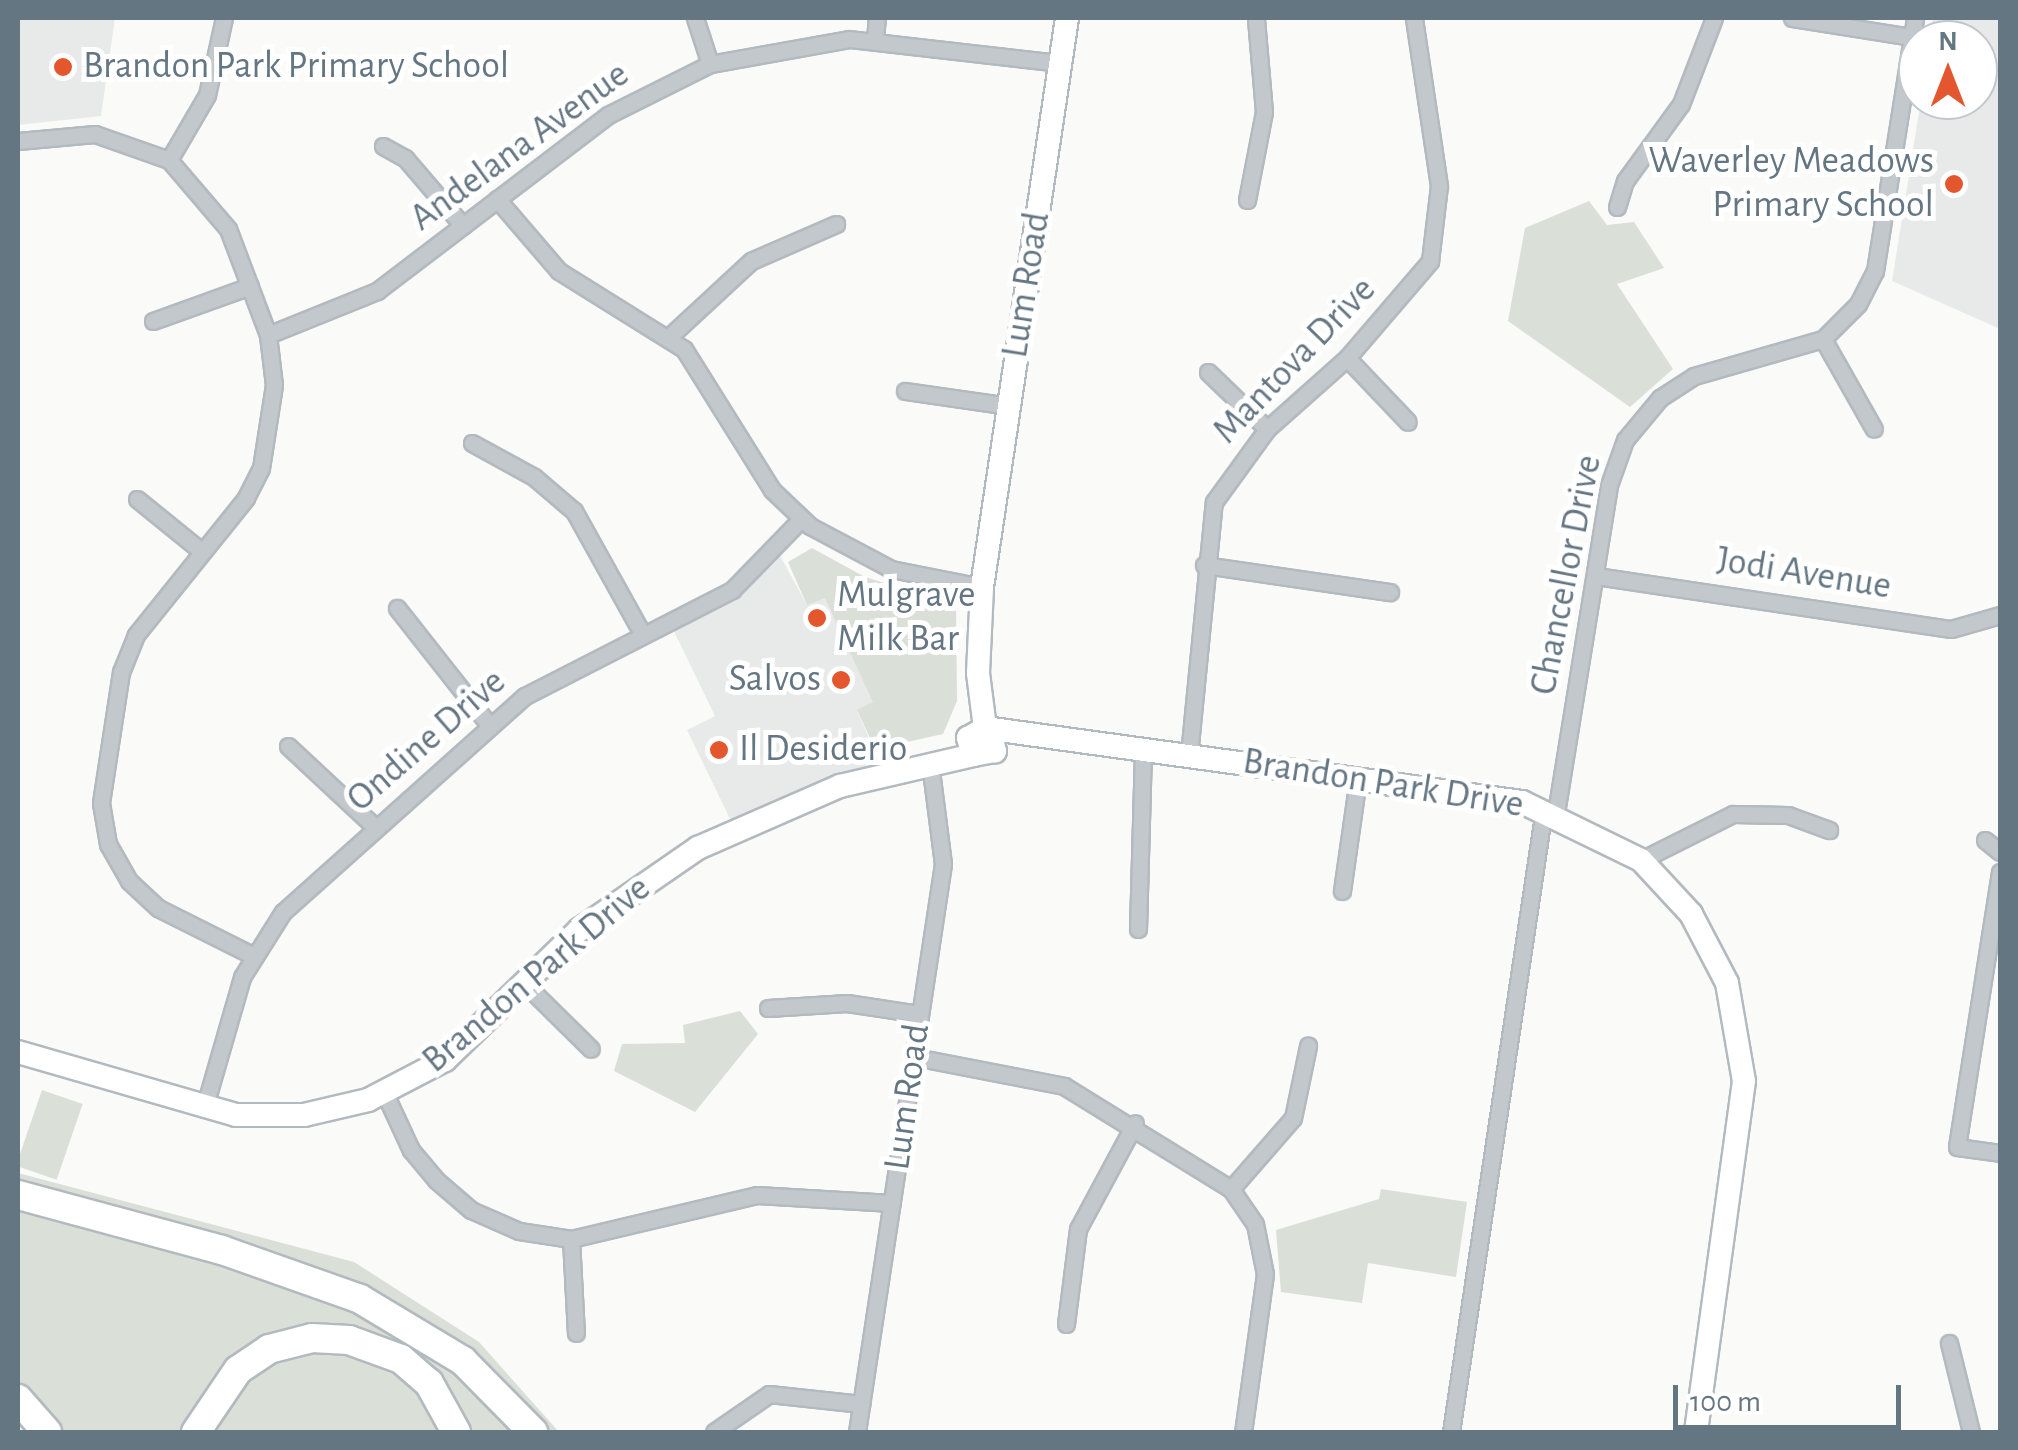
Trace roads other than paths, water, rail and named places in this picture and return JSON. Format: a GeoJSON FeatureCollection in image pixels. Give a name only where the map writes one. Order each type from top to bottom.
{"type":"FeatureCollection","features":[{"type":"Feature","properties":{"kind":"highway"},"geometry":{"type":"LineString","coordinates":[[18,1196],[222,1250],[360,1299],[463,1361],[533,1432]]}},
{"type":"Feature","properties":{"kind":"highway"},"geometry":{"type":"LineString","coordinates":[[196,1432],[218,1392],[258,1356],[327,1338],[401,1359],[429,1383],[456,1432]]}},
{"type":"Feature","properties":{"kind":"highway"},"geometry":{"type":"LineString","coordinates":[[18,1399],[47,1432]]}},
{"type":"Feature","properties":{"kind":"street"},"geometry":{"type":"LineString","coordinates":[[169,160],[207,95],[224,18]]}},
{"type":"Feature","properties":{"kind":"street"},"geometry":{"type":"LineString","coordinates":[[696,18],[710,64]]}},
{"type":"Feature","properties":{"kind":"street"},"geometry":{"type":"LineString","coordinates":[[875,39],[877,18]]}},
{"type":"Feature","properties":{"kind":"street","name":"Lum Road"},"geometry":{"type":"LineString","coordinates":[[979,740],[982,586],[1067,18]]}},
{"type":"Feature","properties":{"kind":"street"},"geometry":{"type":"LineString","coordinates":[[1247,200],[1264,112],[1256,18]]}},
{"type":"Feature","properties":{"kind":"street","name":"Mantova Drive"},"geometry":{"type":"LineString","coordinates":[[1189,755],[1204,565],[1214,502],[1267,429],[1348,358],[1413,288],[1438,234],[1440,186],[1414,18]]}},
{"type":"Feature","properties":{"kind":"street"},"geometry":{"type":"LineString","coordinates":[[1617,206],[1680,104],[1714,18]]}},
{"type":"Feature","properties":{"kind":"street"},"geometry":{"type":"LineString","coordinates":[[1792,18],[1898,34]]}},
{"type":"Feature","properties":{"kind":"street","name":"Andelana Avenue"},"geometry":{"type":"LineString","coordinates":[[268,335],[378,291],[624,105],[710,64],[789,45],[875,39],[1060,63]]}},
{"type":"Feature","properties":{"kind":"street","name":"Chancellor Drive"},"geometry":{"type":"LineString","coordinates":[[1451,1432],[1550,811],[1614,470],[1626,440],[1660,398],[1694,376],[1823,339],[1858,304],[1875,271],[1899,120]]}},
{"type":"Feature","properties":{"kind":"street"},"geometry":{"type":"LineString","coordinates":[[18,141],[96,134],[169,160],[216,208],[268,335],[274,385],[260,468],[146,617],[124,662],[104,779],[104,832],[141,894],[252,956]]}},
{"type":"Feature","properties":{"kind":"street"},"geometry":{"type":"LineString","coordinates":[[383,146],[405,158],[463,226]]}},
{"type":"Feature","properties":{"kind":"street"},"geometry":{"type":"LineString","coordinates":[[497,200],[559,270],[670,336],[715,388],[772,490],[802,519],[890,570],[982,586]]}},
{"type":"Feature","properties":{"kind":"street"},"geometry":{"type":"LineString","coordinates":[[670,336],[752,261],[836,224]]}},
{"type":"Feature","properties":{"kind":"street"},"geometry":{"type":"LineString","coordinates":[[153,321],[250,286]]}},
{"type":"Feature","properties":{"kind":"street"},"geometry":{"type":"LineString","coordinates":[[1823,339],[1874,429]]}},
{"type":"Feature","properties":{"kind":"street"},"geometry":{"type":"LineString","coordinates":[[1348,358],[1408,422]]}},
{"type":"Feature","properties":{"kind":"street"},"geometry":{"type":"LineString","coordinates":[[1208,372],[1267,429]]}},
{"type":"Feature","properties":{"kind":"street"},"geometry":{"type":"LineString","coordinates":[[906,391],[1009,406]]}},
{"type":"Feature","properties":{"kind":"street"},"geometry":{"type":"LineString","coordinates":[[472,443],[534,477],[574,511],[642,633]]}},
{"type":"Feature","properties":{"kind":"street"},"geometry":{"type":"LineString","coordinates":[[137,499],[200,550]]}},
{"type":"Feature","properties":{"kind":"street","name":"Ondine Drive"},"geometry":{"type":"LineString","coordinates":[[204,1109],[252,956],[283,912],[489,726],[560,674],[743,582],[802,519]]}},
{"type":"Feature","properties":{"kind":"street"},"geometry":{"type":"LineString","coordinates":[[1204,565],[1390,592]]}},
{"type":"Feature","properties":{"kind":"street","name":"Jodi Avenue"},"geometry":{"type":"LineString","coordinates":[[1596,576],[1950,629],[2000,615]]}},
{"type":"Feature","properties":{"kind":"street"},"geometry":{"type":"LineString","coordinates":[[397,608],[489,726]]}},
{"type":"Feature","properties":{"kind":"street","name":"Brandon Park Drive"},"geometry":{"type":"LineString","coordinates":[[18,1052],[204,1109],[304,1115],[385,1094],[456,1052],[523,982],[622,898],[719,836],[840,786],[930,762],[979,740],[1189,755],[1358,778],[1550,811],[1641,860],[1690,914],[1727,983],[1744,1081],[1696,1432]]}},
{"type":"Feature","properties":{"kind":"street"},"geometry":{"type":"LineString","coordinates":[[288,746],[376,828]]}},
{"type":"Feature","properties":{"kind":"street"},"geometry":{"type":"LineString","coordinates":[[1138,929],[1143,751]]}},
{"type":"Feature","properties":{"kind":"street","name":"Lum Road"},"geometry":{"type":"LineString","coordinates":[[857,1432],[944,849],[930,762]]}},
{"type":"Feature","properties":{"kind":"street"},"geometry":{"type":"LineString","coordinates":[[1342,891],[1358,778]]}},
{"type":"Feature","properties":{"kind":"street"},"geometry":{"type":"LineString","coordinates":[[1641,860],[1733,814],[1788,815],[1829,830]]}},
{"type":"Feature","properties":{"kind":"street"},"geometry":{"type":"LineString","coordinates":[[1984,840],[2000,852]]}},
{"type":"Feature","properties":{"kind":"street"},"geometry":{"type":"LineString","coordinates":[[2000,872],[1957,1147],[2000,1153]]}},
{"type":"Feature","properties":{"kind":"street"},"geometry":{"type":"LineString","coordinates":[[523,982],[591,1049]]}},
{"type":"Feature","properties":{"kind":"street"},"geometry":{"type":"LineString","coordinates":[[768,1008],[847,1003],[920,1014]]}},
{"type":"Feature","properties":{"kind":"street"},"geometry":{"type":"LineString","coordinates":[[1231,1189],[1293,1118],[1308,1046]]}},
{"type":"Feature","properties":{"kind":"street"},"geometry":{"type":"LineString","coordinates":[[915,1058],[1050,1082],[1135,1124],[1231,1189],[1255,1224],[1265,1274],[1244,1432]]}},
{"type":"Feature","properties":{"kind":"street"},"geometry":{"type":"LineString","coordinates":[[385,1094],[411,1150],[453,1197],[501,1225],[571,1239],[736,1197],[892,1203]]}},
{"type":"Feature","properties":{"kind":"street"},"geometry":{"type":"LineString","coordinates":[[1066,1324],[1078,1229],[1135,1124]]}},
{"type":"Feature","properties":{"kind":"street"},"geometry":{"type":"LineString","coordinates":[[571,1239],[576,1334]]}},
{"type":"Feature","properties":{"kind":"street"},"geometry":{"type":"LineString","coordinates":[[1949,1342],[1972,1432]]}},
{"type":"Feature","properties":{"kind":"street"},"geometry":{"type":"LineString","coordinates":[[714,1432],[769,1394],[861,1404]]}},
{"type":"Feature","properties":{"kind":"place","name":"Brandon Park Primary School"},"geometry":{"type":"Point","coordinates":[63,67]}},
{"type":"Feature","properties":{"kind":"place","name":"Waverley Meadows Primary School"},"geometry":{"type":"Point","coordinates":[1954,184]}},
{"type":"Feature","properties":{"kind":"place","name":"Mulgrave Milk Bar"},"geometry":{"type":"Point","coordinates":[817,618]}},
{"type":"Feature","properties":{"kind":"place","name":"Salvos"},"geometry":{"type":"Point","coordinates":[841,680]}},
{"type":"Feature","properties":{"kind":"place","name":"Il Desiderio"},"geometry":{"type":"Point","coordinates":[719,750]}}]}
